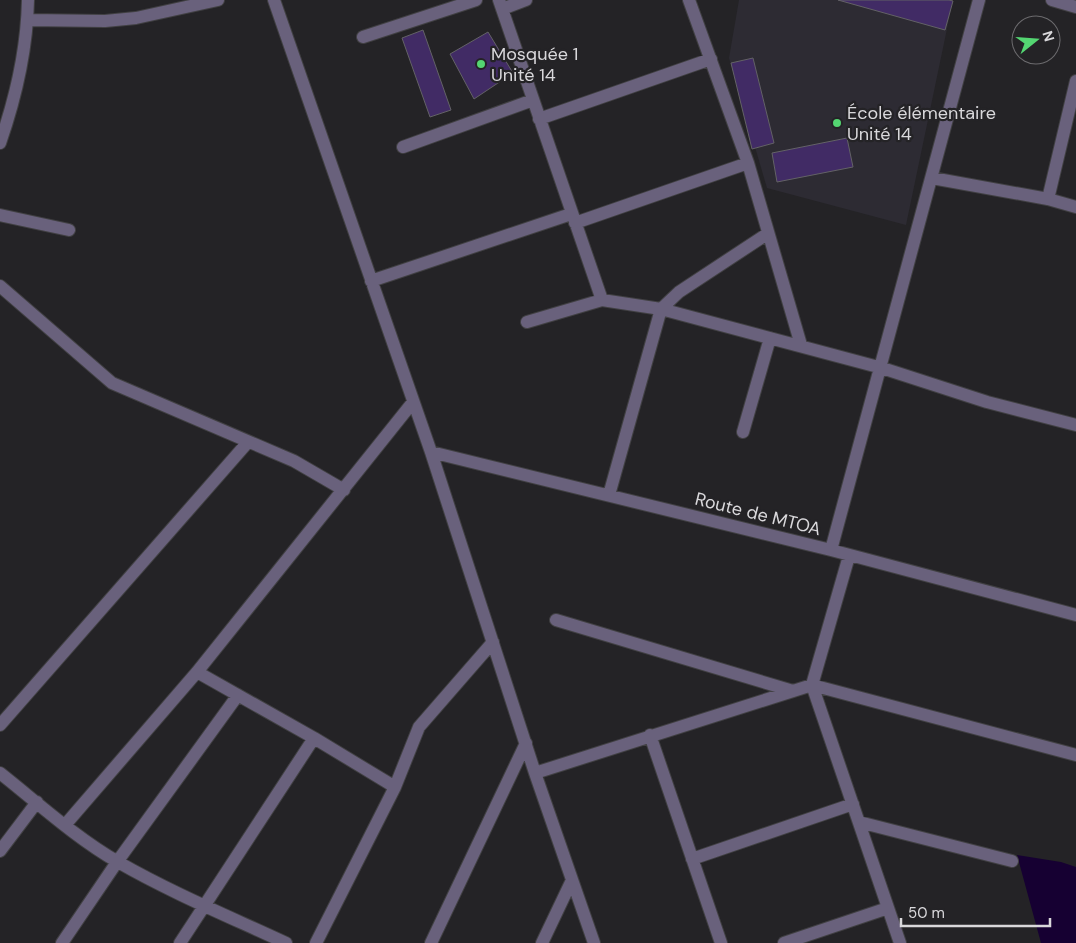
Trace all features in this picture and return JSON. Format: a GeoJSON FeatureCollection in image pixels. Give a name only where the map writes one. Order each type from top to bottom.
{"type":"FeatureCollection","features":[{"type":"Feature","properties":{"kind":"street"},"geometry":{"type":"LineString","coordinates":[[0,143],[13,106],[28,20],[28,0]]}},
{"type":"Feature","properties":{"kind":"street"},"geometry":{"type":"LineString","coordinates":[[28,20],[105,21],[178,10],[218,0]]}},
{"type":"Feature","properties":{"kind":"street"},"geometry":{"type":"LineString","coordinates":[[274,0],[431,452],[535,773],[594,943]]}},
{"type":"Feature","properties":{"kind":"street"},"geometry":{"type":"LineString","coordinates":[[363,37],[476,0]]}},
{"type":"Feature","properties":{"kind":"street"},"geometry":{"type":"LineString","coordinates":[[526,0],[500,4],[602,300]]}},
{"type":"Feature","properties":{"kind":"street"},"geometry":{"type":"LineString","coordinates":[[689,0],[748,163],[800,345]]}},
{"type":"Feature","properties":{"kind":"street"},"geometry":{"type":"LineString","coordinates":[[831,550],[882,368],[979,0]]}},
{"type":"Feature","properties":{"kind":"street"},"geometry":{"type":"LineString","coordinates":[[1052,0],[1076,7]]}},
{"type":"Feature","properties":{"kind":"street"},"geometry":{"type":"LineString","coordinates":[[539,119],[711,59]]}},
{"type":"Feature","properties":{"kind":"street"},"geometry":{"type":"LineString","coordinates":[[1048,199],[1076,81]]}},
{"type":"Feature","properties":{"kind":"street"},"geometry":{"type":"LineString","coordinates":[[403,146],[533,100]]}},
{"type":"Feature","properties":{"kind":"street"},"geometry":{"type":"LineString","coordinates":[[372,281],[748,163]]}},
{"type":"Feature","properties":{"kind":"street"},"geometry":{"type":"LineString","coordinates":[[932,178],[1048,199],[1076,208]]}},
{"type":"Feature","properties":{"kind":"street"},"geometry":{"type":"LineString","coordinates":[[0,215],[69,230]]}},
{"type":"Feature","properties":{"kind":"street"},"geometry":{"type":"LineString","coordinates":[[609,495],[661,309],[680,292],[767,234]]}},
{"type":"Feature","properties":{"kind":"street"},"geometry":{"type":"LineString","coordinates":[[0,286],[112,383],[294,461],[344,490]]}},
{"type":"Feature","properties":{"kind":"street"},"geometry":{"type":"LineString","coordinates":[[527,322],[602,300],[661,309],[800,345],[882,368],[987,402],[1076,425]]}},
{"type":"Feature","properties":{"kind":"street"},"geometry":{"type":"LineString","coordinates":[[743,432],[770,338]]}},
{"type":"Feature","properties":{"kind":"street"},"geometry":{"type":"LineString","coordinates":[[65,825],[197,672],[413,402]]}},
{"type":"Feature","properties":{"kind":"street"},"geometry":{"type":"LineString","coordinates":[[0,725],[248,442]]}},
{"type":"Feature","properties":{"kind":"street","name":"Route de MTOA"},"geometry":{"type":"LineString","coordinates":[[431,452],[831,550],[1076,615]]}},
{"type":"Feature","properties":{"kind":"street"},"geometry":{"type":"LineString","coordinates":[[849,556],[812,685],[900,943]]}},
{"type":"Feature","properties":{"kind":"street"},"geometry":{"type":"LineString","coordinates":[[556,620],[794,691]]}},
{"type":"Feature","properties":{"kind":"street"},"geometry":{"type":"LineString","coordinates":[[316,943],[395,787],[418,728],[493,642]]}},
{"type":"Feature","properties":{"kind":"street"},"geometry":{"type":"LineString","coordinates":[[197,672],[314,738],[395,787]]}},
{"type":"Feature","properties":{"kind":"street"},"geometry":{"type":"LineString","coordinates":[[535,773],[812,685],[1076,755]]}},
{"type":"Feature","properties":{"kind":"street"},"geometry":{"type":"LineString","coordinates":[[62,943],[117,862],[238,695]]}},
{"type":"Feature","properties":{"kind":"street"},"geometry":{"type":"LineString","coordinates":[[650,736],[721,943]]}},
{"type":"Feature","properties":{"kind":"street"},"geometry":{"type":"LineString","coordinates":[[180,943],[314,738]]}},
{"type":"Feature","properties":{"kind":"street"},"geometry":{"type":"LineString","coordinates":[[431,943],[526,743]]}},
{"type":"Feature","properties":{"kind":"street"},"geometry":{"type":"LineString","coordinates":[[0,773],[65,825],[117,862],[279,942]]}},
{"type":"Feature","properties":{"kind":"street"},"geometry":{"type":"LineString","coordinates":[[0,852],[37,802]]}},
{"type":"Feature","properties":{"kind":"street"},"geometry":{"type":"LineString","coordinates":[[692,859],[853,804]]}},
{"type":"Feature","properties":{"kind":"street"},"geometry":{"type":"LineString","coordinates":[[859,822],[1012,861]]}},
{"type":"Feature","properties":{"kind":"street"},"geometry":{"type":"LineString","coordinates":[[542,943],[572,880]]}},
{"type":"Feature","properties":{"kind":"street"},"geometry":{"type":"LineString","coordinates":[[784,943],[888,908]]}},
{"type":"Feature","properties":{"kind":"shaded area","name":"École élémentaire Unité 14"},"geometry":{"type":"Polygon","coordinates":[[[739,0],[953,0],[906,225],[767,188],[729,58],[739,0]]]}},
{"type":"Feature","properties":{"kind":"shaded area"},"geometry":{"type":"Polygon","coordinates":[[[1017,855],[1061,862],[1076,867],[1076,943],[1041,943],[1017,855]]]}},
{"type":"Feature","properties":{"kind":"building"},"geometry":{"type":"Polygon","coordinates":[[[838,0],[949,0],[953,1],[945,30],[838,0]]]}},
{"type":"Feature","properties":{"kind":"building"},"geometry":{"type":"Polygon","coordinates":[[[423,30],[451,110],[430,117],[402,38],[423,30]]]}},
{"type":"Feature","properties":{"kind":"building","name":"Mosquée 1 Unité 14"},"geometry":{"type":"Polygon","coordinates":[[[488,32],[513,73],[474,99],[450,54],[488,32]]]}},
{"type":"Feature","properties":{"kind":"building"},"geometry":{"type":"Polygon","coordinates":[[[753,58],[774,143],[752,149],[731,63],[753,58]]]}},
{"type":"Feature","properties":{"kind":"building"},"geometry":{"type":"Polygon","coordinates":[[[847,138],[853,167],[777,182],[772,153],[847,138]]]}},
{"type":"Feature","properties":{"kind":"place","name":"Mosquée 1 Unité 14"},"geometry":{"type":"Point","coordinates":[481,64]}},
{"type":"Feature","properties":{"kind":"place","name":"École élémentaire Unité 14"},"geometry":{"type":"Point","coordinates":[837,123]}}]}
